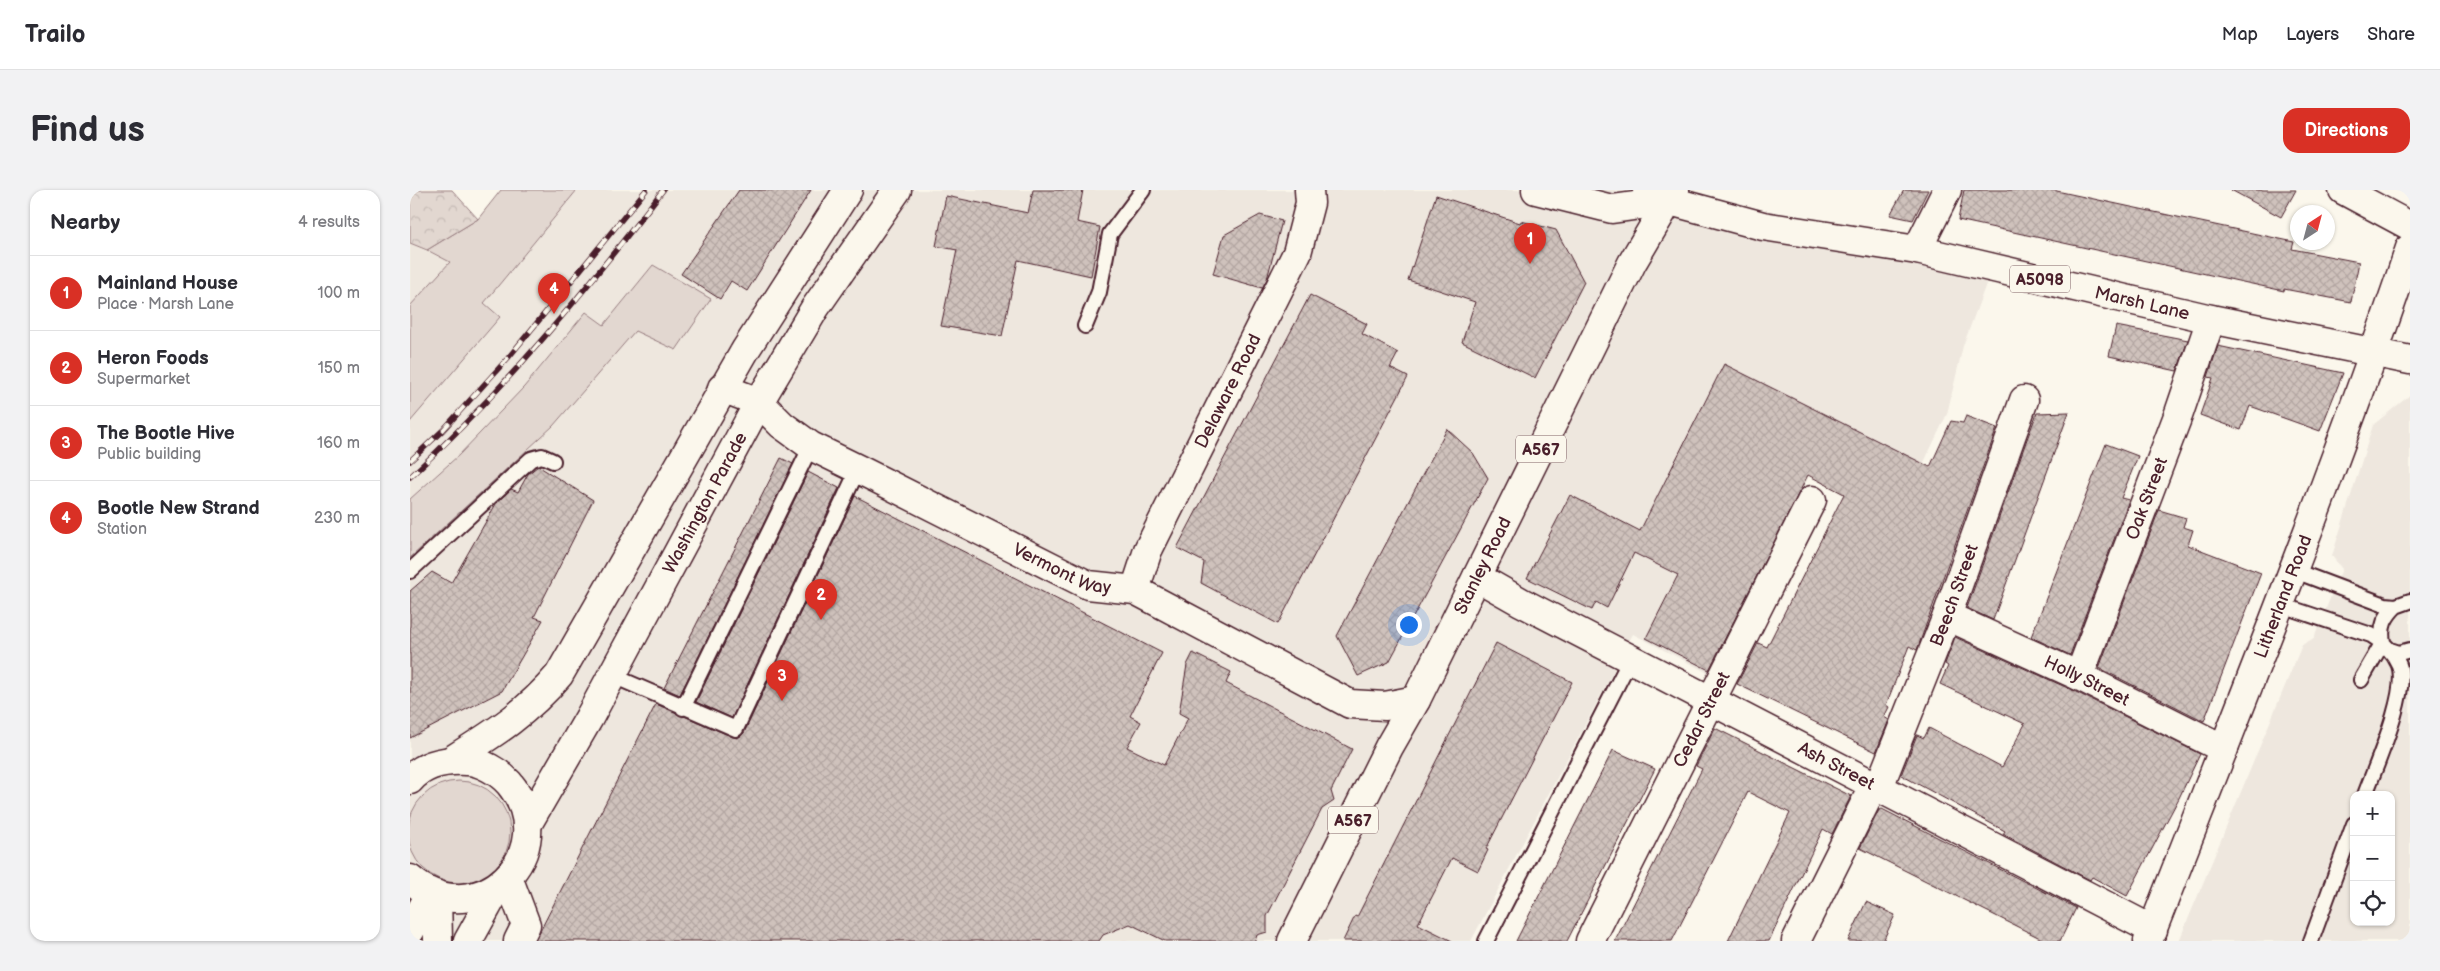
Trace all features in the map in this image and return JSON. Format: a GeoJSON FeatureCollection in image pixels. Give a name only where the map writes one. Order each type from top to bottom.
{"type":"FeatureCollection","features":[{"type":"Feature","properties":{"kind":"street"},"geometry":{"type":"LineString","coordinates":[[450,761],[503,728],[538,700],[559,675],[722,388],[848,190]]}},
{"type":"Feature","properties":{"kind":"street","name":"Washington Parade"},"geometry":{"type":"LineString","coordinates":[[527,826],[611,676],[759,402],[815,308],[897,190]]}},
{"type":"Feature","properties":{"kind":"street","name":"Delaware Road"},"geometry":{"type":"LineString","coordinates":[[1135,590],[1148,550],[1297,253],[1310,203],[1309,190]]}},
{"type":"Feature","properties":{"kind":"street","name":"Marsh Lane"},"geometry":{"type":"LineString","coordinates":[[1536,190],[1612,209],[1664,194],[1763,226],[1917,250],[2211,319],[2375,351],[2410,360]]}},
{"type":"Feature","properties":{"kind":"street"},"geometry":{"type":"LineString","coordinates":[[1917,250],[1947,190]]}},
{"type":"Feature","properties":{"kind":"street"},"geometry":{"type":"LineString","coordinates":[[2343,190],[2410,226]]}},
{"type":"Feature","properties":{"kind":"street","name":"Stanley Road"},"geometry":{"type":"LineString","coordinates":[[1292,941],[1478,577],[1664,194]]}},
{"type":"Feature","properties":{"kind":"street","name":"Litherland Road"},"geometry":{"type":"LineString","coordinates":[[2150,936],[2295,571],[2375,351],[2410,248]]}},
{"type":"Feature","properties":{"kind":"street","name":"Oak Street"},"geometry":{"type":"LineString","coordinates":[[2079,676],[2179,413],[2211,319]]}},
{"type":"Feature","properties":{"kind":"street","name":"Vermont Way"},"geometry":{"type":"LineString","coordinates":[[722,388],[759,402],[782,425],[811,446],[1088,585],[1135,590],[1350,704],[1385,706],[1416,700]]}},
{"type":"Feature","properties":{"kind":"street","name":"Beech Street"},"geometry":{"type":"LineString","coordinates":[[1796,941],[1877,786],[1947,616],[2024,400]]}},
{"type":"Feature","properties":{"kind":"street","name":"Cedar Street"},"geometry":{"type":"LineString","coordinates":[[1590,941],[1812,500]]}},
{"type":"Feature","properties":{"kind":"street","name":"Ash Street"},"geometry":{"type":"LineString","coordinates":[[1478,577],[1521,602],[1877,786],[2150,936]]}},
{"type":"Feature","properties":{"kind":"street","name":"Holly Street"},"geometry":{"type":"LineString","coordinates":[[1947,616],[2079,676],[2224,749]]}},
{"type":"Feature","properties":{"kind":"street"},"geometry":{"type":"LineString","coordinates":[[411,778],[430,766],[450,761],[470,761],[494,770],[506,779],[522,803],[527,826],[526,844],[518,865],[503,882],[468,941]]}},
{"type":"Feature","properties":{"kind":"street"},"geometry":{"type":"LineString","coordinates":[[426,889],[460,899],[477,896],[503,882]]}},
{"type":"Feature","properties":{"kind":"street"},"geometry":{"type":"LineString","coordinates":[[503,882],[526,925],[518,941]]}},
{"type":"Feature","properties":{"kind":"street"},"geometry":{"type":"LineString","coordinates":[[410,931],[426,889]]}},
{"type":"Feature","properties":{"kind":"street"},"geometry":{"type":"LineString","coordinates":[[426,889],[438,941]]}},
{"type":"Feature","properties":{"kind":"lane"},"geometry":{"type":"LineString","coordinates":[[1084,326],[1099,292],[1110,234],[1143,190]]}},
{"type":"Feature","properties":{"kind":"lane"},"geometry":{"type":"LineString","coordinates":[[683,708],[811,446]]}},
{"type":"Feature","properties":{"kind":"lane"},"geometry":{"type":"LineString","coordinates":[[410,571],[531,459],[542,456],[553,461]]}},
{"type":"Feature","properties":{"kind":"lane"},"geometry":{"type":"LineString","coordinates":[[611,676],[736,729],[858,469]]}},
{"type":"Feature","properties":{"kind":"lane"},"geometry":{"type":"LineString","coordinates":[[2295,571],[2385,605],[2406,604]]}},
{"type":"Feature","properties":{"kind":"lane"},"geometry":{"type":"LineString","coordinates":[[2366,791],[2397,707],[2401,679],[2400,667],[2386,646],[2381,632],[2385,617],[2406,604]]}},
{"type":"Feature","properties":{"kind":"lane"},"geometry":{"type":"LineString","coordinates":[[2281,605],[2371,635],[2399,653],[2410,650]]}},
{"type":"Feature","properties":{"kind":"lane"},"geometry":{"type":"LineString","coordinates":[[2361,680],[2386,646]]}},
{"type":"Feature","properties":{"kind":"lane"},"geometry":{"type":"LineString","coordinates":[[1486,941],[1631,658]]}},
{"type":"Feature","properties":{"kind":"lane"},"geometry":{"type":"LineString","coordinates":[[2311,941],[2350,835]]}},
{"type":"Feature","properties":{"kind":"shaded area"},"geometry":{"type":"Polygon","coordinates":[[[577,190],[1614,190],[1992,268],[1963,346],[1947,414],[1897,519],[1808,475],[1708,673],[1633,634],[1471,941],[434,941],[410,927],[410,558],[553,426],[635,330],[711,299],[653,265],[604,325],[586,312],[524,387],[459,455],[410,499],[410,422],[500,317],[484,303],[577,190]]]}},
{"type":"Feature","properties":{"kind":"shaded area"},"geometry":{"type":"Polygon","coordinates":[[[410,243],[450,262],[410,306],[410,243]]]}},
{"type":"Feature","properties":{"kind":"shaded area"},"geometry":{"type":"Polygon","coordinates":[[[2410,395],[2410,941],[2179,941],[2302,645],[2314,638],[2342,569],[2332,556],[2373,425],[2410,395]]]}},
{"type":"Feature","properties":{"kind":"green space"},"geometry":{"type":"Polygon","coordinates":[[[410,190],[452,190],[478,219],[427,250],[410,243],[410,190]]]}},
{"type":"Feature","properties":{"kind":"green space"},"geometry":{"type":"Polygon","coordinates":[[[501,190],[577,190],[484,303],[500,317],[410,422],[410,306],[450,262],[427,250],[478,219],[501,190]]]}},
{"type":"Feature","properties":{"kind":"green space"},"geometry":{"type":"Polygon","coordinates":[[[653,265],[711,299],[676,350],[635,331],[553,426],[410,558],[410,499],[459,455],[524,387],[586,312],[604,325],[653,265]]]}},
{"type":"Feature","properties":{"kind":"green space"},"geometry":{"type":"Polygon","coordinates":[[[459,781],[478,785],[495,796],[506,813],[510,832],[506,851],[495,868],[478,879],[459,883],[440,879],[423,868],[412,851],[408,832],[412,813],[423,796],[440,785],[459,781]]]}},
{"type":"Feature","properties":{"kind":"building"},"geometry":{"type":"Polygon","coordinates":[[[739,190],[811,190],[747,291],[731,281],[720,299],[681,274],[739,190]]]}},
{"type":"Feature","properties":{"kind":"building"},"geometry":{"type":"Polygon","coordinates":[[[1033,190],[1083,190],[1077,222],[1100,227],[1091,276],[1018,260],[1002,336],[941,326],[957,250],[936,246],[946,196],[1028,213],[1033,190]]]}},
{"type":"Feature","properties":{"kind":"building"},"geometry":{"type":"Polygon","coordinates":[[[1904,190],[1928,190],[1913,220],[1890,215],[1904,190]]]}},
{"type":"Feature","properties":{"kind":"building"},"geometry":{"type":"Polygon","coordinates":[[[1964,190],[2052,190],[2290,241],[2290,250],[2359,262],[2351,302],[2284,289],[2284,291],[1958,220],[1964,190]]]}},
{"type":"Feature","properties":{"kind":"building"},"geometry":{"type":"Polygon","coordinates":[[[2231,190],[2296,190],[2281,217],[2231,190]]]}},
{"type":"Feature","properties":{"kind":"building"},"geometry":{"type":"Polygon","coordinates":[[[1436,195],[1520,223],[1521,221],[1556,230],[1584,282],[1535,378],[1462,342],[1475,302],[1408,280],[1436,195]]]}},
{"type":"Feature","properties":{"kind":"building"},"geometry":{"type":"Polygon","coordinates":[[[1260,215],[1282,221],[1267,279],[1262,288],[1213,274],[1224,235],[1260,215]]]}},
{"type":"Feature","properties":{"kind":"building"},"geometry":{"type":"Polygon","coordinates":[[[1310,295],[1367,324],[1362,334],[1398,353],[1390,368],[1408,377],[1278,624],[1201,583],[1204,562],[1177,548],[1310,295]]]}},
{"type":"Feature","properties":{"kind":"building"},"geometry":{"type":"Polygon","coordinates":[[[2116,326],[2188,340],[2177,371],[2109,356],[2116,326]]]}},
{"type":"Feature","properties":{"kind":"building"},"geometry":{"type":"Polygon","coordinates":[[[2218,346],[2343,373],[2320,431],[2250,406],[2241,430],[2200,415],[2213,378],[2208,377],[2218,346]]]}},
{"type":"Feature","properties":{"kind":"building"},"geometry":{"type":"Polygon","coordinates":[[[1724,364],[1930,467],[1951,421],[1963,423],[1966,416],[1997,428],[1917,650],[1909,646],[1886,705],[1889,707],[1884,717],[1889,720],[1876,752],[1737,684],[1758,643],[1767,647],[1844,494],[1808,475],[1709,670],[1646,638],[1678,575],[1634,553],[1607,608],[1596,602],[1592,610],[1527,578],[1570,495],[1640,531],[1724,364]]]}},
{"type":"Feature","properties":{"kind":"building"},"geometry":{"type":"Polygon","coordinates":[[[2069,412],[1993,620],[1967,608],[2027,439],[2037,413],[2069,412]]]}},
{"type":"Feature","properties":{"kind":"building"},"geometry":{"type":"Polygon","coordinates":[[[1447,429],[1473,453],[1488,478],[1389,662],[1358,676],[1337,636],[1447,429]]]}},
{"type":"Feature","properties":{"kind":"building"},"geometry":{"type":"Polygon","coordinates":[[[2106,444],[2138,456],[2121,498],[2129,500],[2070,655],[2031,637],[2106,444]]]}},
{"type":"Feature","properties":{"kind":"building"},"geometry":{"type":"Polygon","coordinates":[[[781,458],[793,464],[680,695],[664,688],[781,458]]]}},
{"type":"Feature","properties":{"kind":"building"},"geometry":{"type":"Polygon","coordinates":[[[538,466],[593,500],[534,617],[543,620],[502,691],[410,738],[410,591],[432,572],[451,583],[497,502],[511,489],[518,492],[528,474],[538,466]]]}},
{"type":"Feature","properties":{"kind":"building"},"geometry":{"type":"Polygon","coordinates":[[[808,472],[839,488],[732,718],[696,702],[808,472]]]}},
{"type":"Feature","properties":{"kind":"building"},"geometry":{"type":"Polygon","coordinates":[[[855,496],[1162,653],[1130,716],[1141,722],[1127,747],[1164,765],[1188,718],[1179,713],[1187,665],[1193,653],[1231,672],[1226,683],[1352,749],[1331,791],[1334,801],[1322,809],[1267,916],[1267,932],[1257,935],[1255,941],[1165,941],[1130,924],[1103,935],[1099,941],[535,941],[656,704],[733,737],[737,738],[744,733],[855,496]]]}},
{"type":"Feature","properties":{"kind":"building"},"geometry":{"type":"Polygon","coordinates":[[[2159,510],[2186,518],[2183,527],[2193,530],[2188,545],[2261,573],[2204,721],[2099,668],[2159,510]]]}},
{"type":"Feature","properties":{"kind":"building"},"geometry":{"type":"Polygon","coordinates":[[[1955,637],[2072,690],[2200,754],[2127,896],[2092,877],[2090,880],[2003,834],[2005,831],[1901,775],[1917,735],[1924,738],[1929,728],[2002,767],[2025,724],[1940,684],[1948,666],[1945,664],[1955,637]]]}},
{"type":"Feature","properties":{"kind":"building"},"geometry":{"type":"Polygon","coordinates":[[[1496,643],[1572,682],[1486,849],[1488,850],[1478,871],[1452,858],[1418,924],[1452,941],[1343,941],[1355,916],[1357,917],[1496,643]]]}},
{"type":"Feature","properties":{"kind":"building"},"geometry":{"type":"Polygon","coordinates":[[[1715,728],[1851,796],[1832,834],[1823,829],[1769,941],[1728,941],[1790,813],[1748,792],[1672,941],[1615,941],[1702,769],[1696,766],[1715,728]]]}},
{"type":"Feature","properties":{"kind":"building"},"geometry":{"type":"Polygon","coordinates":[[[1613,750],[1655,769],[1567,941],[1516,941],[1613,750]]]}},
{"type":"Feature","properties":{"kind":"building"},"geometry":{"type":"Polygon","coordinates":[[[1882,809],[2076,908],[2060,941],[2046,941],[1860,848],[1879,810],[1882,809]]]}},
{"type":"Feature","properties":{"kind":"building"},"geometry":{"type":"Polygon","coordinates":[[[1866,902],[1895,915],[1883,941],[1848,941],[1866,902]]]}},
{"type":"Feature","properties":{"kind":"railway"},"geometry":{"type":"LineString","coordinates":[[410,461],[443,430],[508,358],[646,190]]}},
{"type":"Feature","properties":{"kind":"railway"},"geometry":{"type":"LineString","coordinates":[[410,477],[445,444],[511,375],[573,303],[663,190]]}},
{"type":"Feature","properties":{"kind":"place","name":"Mainland House"},"geometry":{"type":"Point","coordinates":[1530,264]}},
{"type":"Feature","properties":{"kind":"place","name":"Bootle New Strand"},"geometry":{"type":"Point","coordinates":[554,314]}},
{"type":"Feature","properties":{"kind":"place","name":"Heron Foods"},"geometry":{"type":"Point","coordinates":[821,620]}},
{"type":"Feature","properties":{"kind":"place","name":"The Bootle Hive"},"geometry":{"type":"Point","coordinates":[782,701]}}]}
